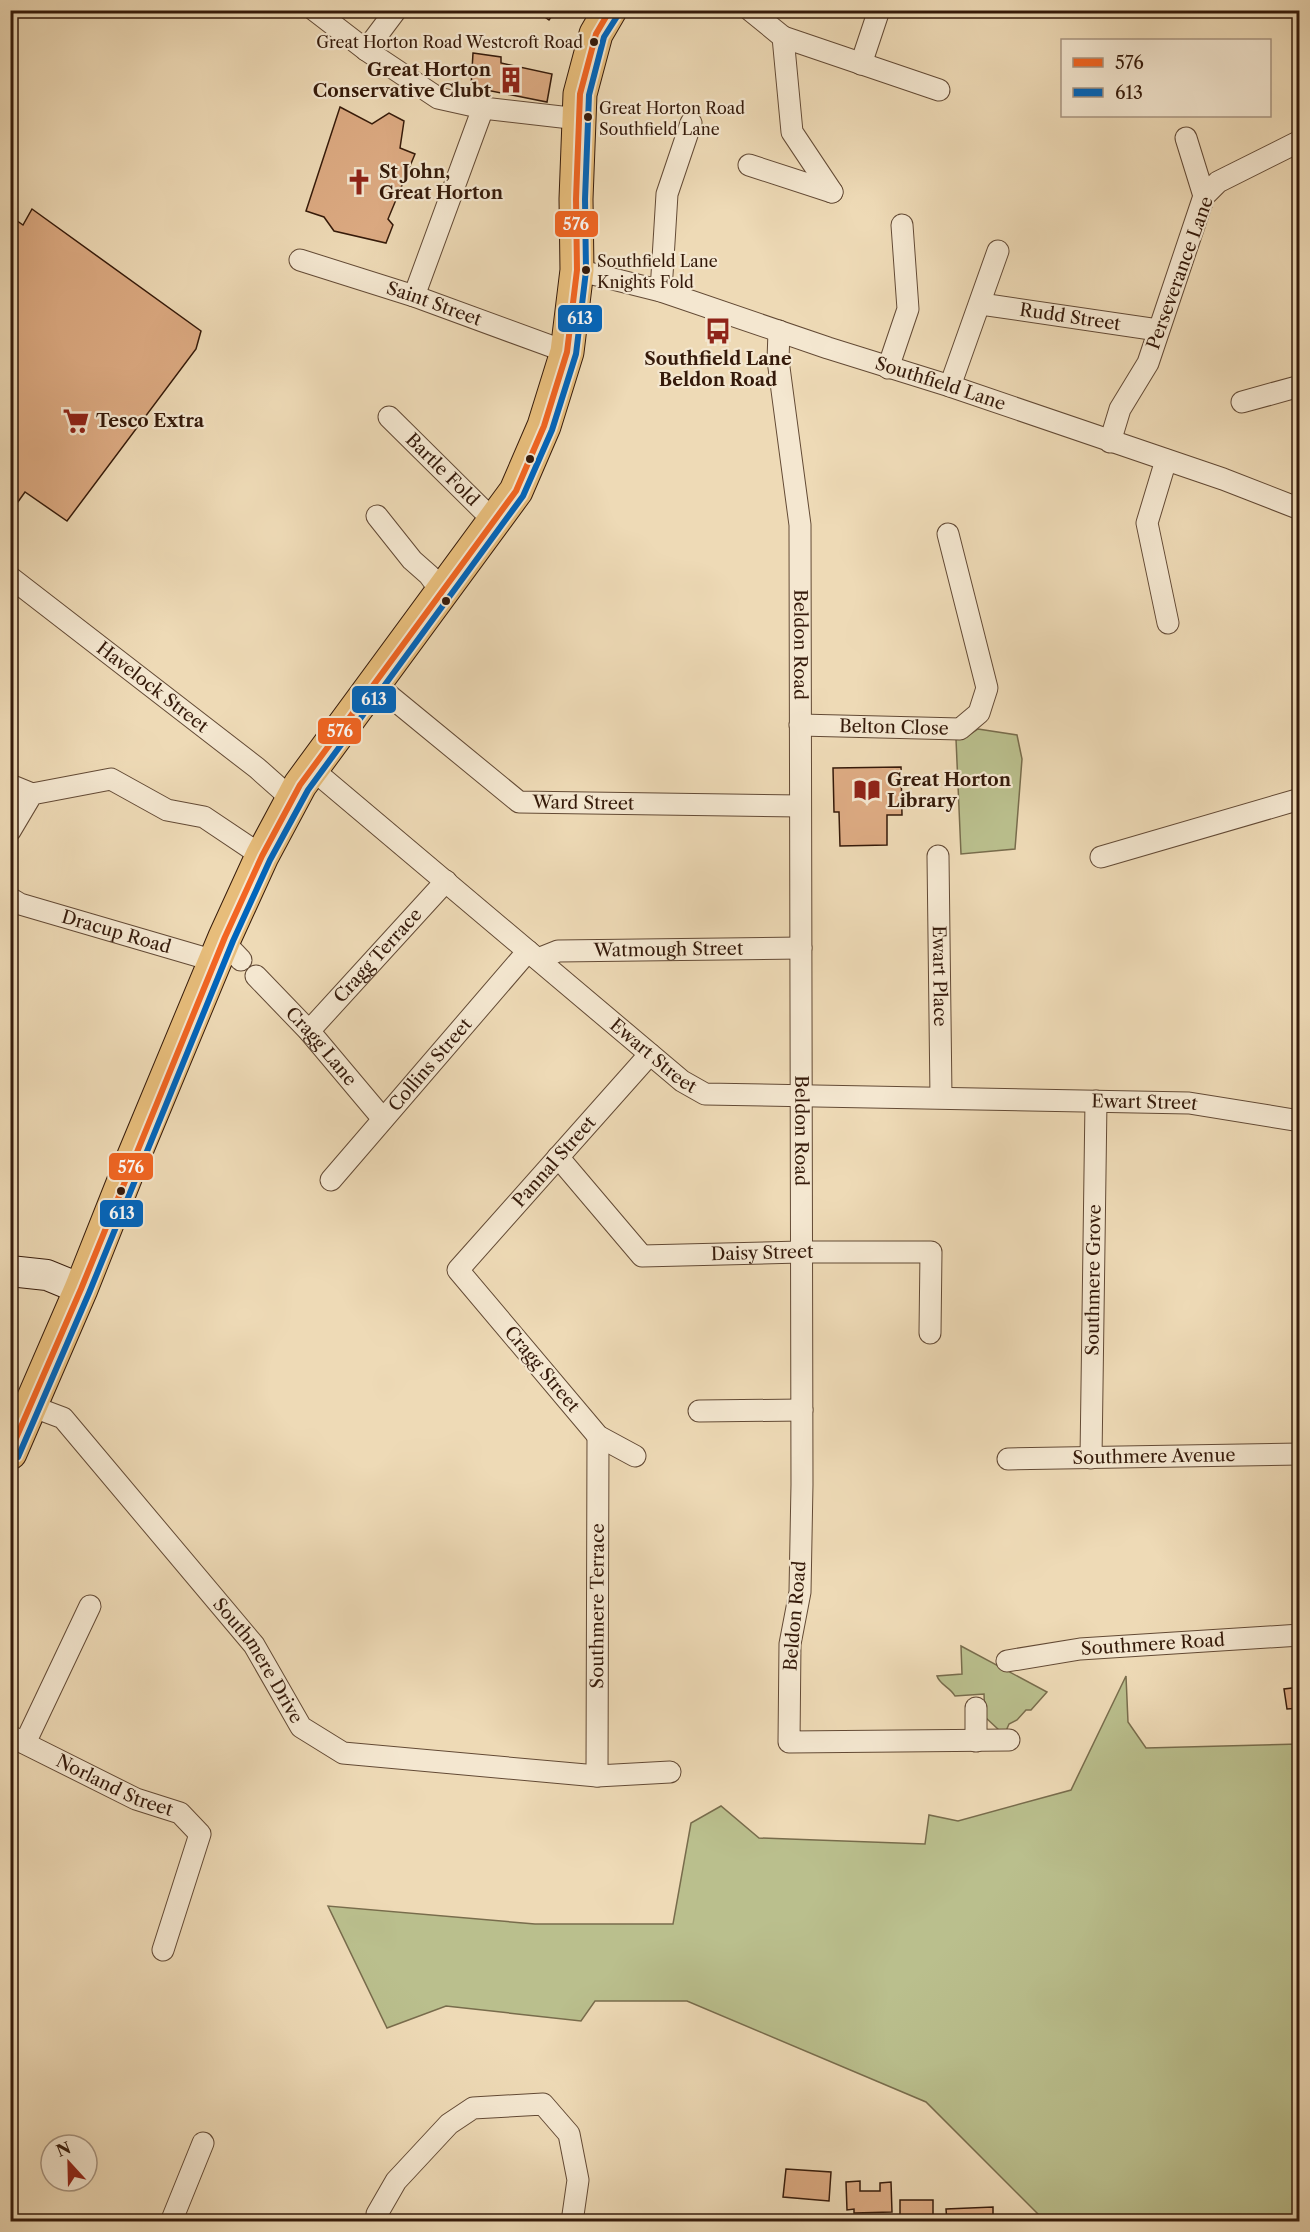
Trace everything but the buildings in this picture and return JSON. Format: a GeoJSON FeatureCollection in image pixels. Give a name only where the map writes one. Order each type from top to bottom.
{"type":"FeatureCollection","features":[{"type":"Feature","properties":{"kind":"main road"},"geometry":{"type":"LineString","coordinates":[[10,1453],[226,954],[262,856],[312,769],[516,491],[544,426],[567,352],[577,270],[576,199],[580,94],[596,34],[610,10]]}},
{"type":"Feature","properties":{"kind":"street"},"geometry":{"type":"LineString","coordinates":[[314,10],[366,50],[438,98],[483,108],[579,119]]}},
{"type":"Feature","properties":{"kind":"street"},"geometry":{"type":"LineString","coordinates":[[366,50],[396,10]]}},
{"type":"Feature","properties":{"kind":"street"},"geometry":{"type":"LineString","coordinates":[[750,10],[783,37],[939,90]]}},
{"type":"Feature","properties":{"kind":"street"},"geometry":{"type":"LineString","coordinates":[[861,64],[879,10]]}},
{"type":"Feature","properties":{"kind":"street"},"geometry":{"type":"LineString","coordinates":[[749,165],[832,192],[792,132],[783,37]]}},
{"type":"Feature","properties":{"kind":"street"},"geometry":{"type":"LineString","coordinates":[[414,296],[483,108]]}},
{"type":"Feature","properties":{"kind":"street"},"geometry":{"type":"LineString","coordinates":[[661,291],[667,194],[691,123]]}},
{"type":"Feature","properties":{"kind":"street"},"geometry":{"type":"LineString","coordinates":[[1186,138],[1204,196]]}},
{"type":"Feature","properties":{"kind":"street","name":"Perseverance Lane"},"geometry":{"type":"LineString","coordinates":[[1110,442],[1120,409],[1148,363],[1204,196],[1218,182],[1297,146]]}},
{"type":"Feature","properties":{"kind":"street"},"geometry":{"type":"LineString","coordinates":[[888,368],[908,309],[902,225]]}},
{"type":"Feature","properties":{"kind":"street"},"geometry":{"type":"LineString","coordinates":[[950,386],[998,251]]}},
{"type":"Feature","properties":{"kind":"street","name":"Saint Street"},"geometry":{"type":"LineString","coordinates":[[300,260],[414,296],[567,352]]}},
{"type":"Feature","properties":{"kind":"street","name":"Southfield Lane"},"geometry":{"type":"LineString","coordinates":[[577,270],[661,291],[888,368],[950,386],[1223,479],[1299,509]]}},
{"type":"Feature","properties":{"kind":"street","name":"Rudd Street"},"geometry":{"type":"LineString","coordinates":[[981,304],[1158,330]]}},
{"type":"Feature","properties":{"kind":"street","name":"Beldon Road"},"geometry":{"type":"LineString","coordinates":[[779,332],[778,360],[800,525],[802,1410],[800,1592],[790,1644],[789,1742],[1009,1740]]}},
{"type":"Feature","properties":{"kind":"street"},"geometry":{"type":"LineString","coordinates":[[1242,402],[1299,386]]}},
{"type":"Feature","properties":{"kind":"street","name":"Bartle Fold"},"geometry":{"type":"LineString","coordinates":[[389,417],[495,522]]}},
{"type":"Feature","properties":{"kind":"street"},"geometry":{"type":"LineString","coordinates":[[1166,460],[1147,523],[1168,623]]}},
{"type":"Feature","properties":{"kind":"street"},"geometry":{"type":"LineString","coordinates":[[377,516],[412,560],[429,574],[442,594]]}},
{"type":"Feature","properties":{"kind":"street","name":"Belton Close"},"geometry":{"type":"LineString","coordinates":[[800,724],[960,729],[980,713],[987,688],[948,534]]}},
{"type":"Feature","properties":{"kind":"street","name":"Havelock Street"},"geometry":{"type":"LineString","coordinates":[[10,577],[257,768],[293,800]]}},
{"type":"Feature","properties":{"kind":"street","name":"Ward Street"},"geometry":{"type":"LineString","coordinates":[[374,683],[519,802],[800,806]]}},
{"type":"Feature","properties":{"kind":"street","name":"Ewart Street"},"geometry":{"type":"LineString","coordinates":[[312,769],[682,1081],[705,1094],[1189,1103],[1299,1121]]}},
{"type":"Feature","properties":{"kind":"street"},"geometry":{"type":"LineString","coordinates":[[10,785],[32,794],[111,779],[166,810],[204,817],[262,856]]}},
{"type":"Feature","properties":{"kind":"street"},"geometry":{"type":"LineString","coordinates":[[10,831],[32,794]]}},
{"type":"Feature","properties":{"kind":"street"},"geometry":{"type":"LineString","coordinates":[[1101,857],[1299,799]]}},
{"type":"Feature","properties":{"kind":"street","name":"Ewart Place"},"geometry":{"type":"LineString","coordinates":[[938,856],[941,1097]]}},
{"type":"Feature","properties":{"kind":"street","name":"Cragg Terrace"},"geometry":{"type":"LineString","coordinates":[[309,1031],[446,882]]}},
{"type":"Feature","properties":{"kind":"street","name":"Dracup Road"},"geometry":{"type":"LineString","coordinates":[[14,905],[226,954]]}},
{"type":"Feature","properties":{"kind":"street","name":"Watmough Street"},"geometry":{"type":"LineString","coordinates":[[533,955],[558,951],[801,948]]}},
{"type":"Feature","properties":{"kind":"street","name":"Collins Street"},"geometry":{"type":"LineString","coordinates":[[331,1179],[533,955]]}},
{"type":"Feature","properties":{"kind":"street","name":"Cragg Lane"},"geometry":{"type":"LineString","coordinates":[[256,976],[309,1031],[383,1119]]}},
{"type":"Feature","properties":{"kind":"street","name":"Pannal Street"},"geometry":{"type":"LineString","coordinates":[[458,1270],[650,1054]]}},
{"type":"Feature","properties":{"kind":"street","name":"Southmere Grove"},"geometry":{"type":"LineString","coordinates":[[1091,1458],[1096,1101]]}},
{"type":"Feature","properties":{"kind":"street","name":"Daisy Street"},"geometry":{"type":"LineString","coordinates":[[558,1157],[642,1256],[931,1252],[930,1333]]}},
{"type":"Feature","properties":{"kind":"street","name":"Cragg Street"},"geometry":{"type":"LineString","coordinates":[[458,1270],[598,1436],[635,1456]]}},
{"type":"Feature","properties":{"kind":"street"},"geometry":{"type":"LineString","coordinates":[[10,1271],[47,1275],[81,1289]]}},
{"type":"Feature","properties":{"kind":"street","name":"Southmere Drive"},"geometry":{"type":"LineString","coordinates":[[31,1406],[63,1418],[254,1645],[301,1727],[343,1753],[597,1776],[670,1772]]}},
{"type":"Feature","properties":{"kind":"street"},"geometry":{"type":"LineString","coordinates":[[699,1411],[802,1410]]}},
{"type":"Feature","properties":{"kind":"street","name":"Southmere Terrace"},"geometry":{"type":"LineString","coordinates":[[597,1776],[598,1436]]}},
{"type":"Feature","properties":{"kind":"street","name":"Southmere Avenue"},"geometry":{"type":"LineString","coordinates":[[1008,1459],[1299,1454]]}},
{"type":"Feature","properties":{"kind":"street"},"geometry":{"type":"LineString","coordinates":[[18,1740],[90,1606]]}},
{"type":"Feature","properties":{"kind":"street","name":"Southmere Road"},"geometry":{"type":"LineString","coordinates":[[1007,1661],[1080,1649],[1299,1635]]}},
{"type":"Feature","properties":{"kind":"street"},"geometry":{"type":"LineString","coordinates":[[976,1708],[976,1741]]}},
{"type":"Feature","properties":{"kind":"street","name":"Norland Street"},"geometry":{"type":"LineString","coordinates":[[18,1740],[136,1799],[180,1813],[200,1834],[163,1950]]}},
{"type":"Feature","properties":{"kind":"street"},"geometry":{"type":"LineString","coordinates":[[380,2222],[376,2214],[396,2181],[448,2124],[474,2109],[543,2104],[569,2134],[578,2180],[572,2222]]}},
{"type":"Feature","properties":{"kind":"street"},"geometry":{"type":"LineString","coordinates":[[171,2222],[203,2143]]}},
{"type":"Feature","properties":{"kind":"green space"},"geometry":{"type":"Polygon","coordinates":[[[978,729],[1017,735],[1022,759],[1015,849],[961,854],[956,739],[966,737],[978,729]]]}},
{"type":"Feature","properties":{"kind":"green space"},"geometry":{"type":"Polygon","coordinates":[[[961,1646],[1047,1692],[1031,1710],[1026,1710],[1017,1720],[1009,1724],[1006,1731],[999,1730],[985,1717],[984,1694],[955,1696],[937,1676],[962,1674],[961,1646]]]}},
{"type":"Feature","properties":{"kind":"green space"},"geometry":{"type":"Polygon","coordinates":[[[1126,1676],[1128,1722],[1146,1748],[1299,1744],[1299,2221],[1045,2221],[926,2102],[687,2001],[595,2001],[581,2021],[446,2006],[387,2028],[328,1906],[535,1924],[673,1924],[691,1823],[721,1806],[759,1838],[925,1844],[929,1815],[958,1821],[1071,1790],[1126,1676]]]}},
{"type":"Feature","properties":{"kind":"transit line","name":"576"},"geometry":{"type":"LineString","coordinates":[[10,1452],[81,1289],[225,937],[262,856],[300,785],[516,491],[544,426],[567,352],[577,270],[576,199],[580,94],[596,34],[610,10]]}},
{"type":"Feature","properties":{"kind":"transit line","name":"613"},"geometry":{"type":"LineString","coordinates":[[18,1457],[89,1293],[233,941],[270,860],[308,790],[523,496],[552,430],[576,354],[586,271],[585,199],[589,95],[604,37],[618,15]]}},
{"type":"Feature","properties":{"kind":"place","name":"Great Horton Road Westcroft Road"},"geometry":{"type":"Point","coordinates":[594,42]}},
{"type":"Feature","properties":{"kind":"place","name":"Great Horton Conservative Clubt"},"geometry":{"type":"Point","coordinates":[511,80]}},
{"type":"Feature","properties":{"kind":"place","name":"Great Horton Road Southfield Lane"},"geometry":{"type":"Point","coordinates":[588,117]}},
{"type":"Feature","properties":{"kind":"place","name":"St John, Great Horton"},"geometry":{"type":"Point","coordinates":[359,182]}},
{"type":"Feature","properties":{"kind":"place","name":"Southfield Lane Knights Fold"},"geometry":{"type":"Point","coordinates":[586,270]}},
{"type":"Feature","properties":{"kind":"place","name":"Southfield Lane Beldon Road"},"geometry":{"type":"Point","coordinates":[718,331]}},
{"type":"Feature","properties":{"kind":"place","name":"Tesco Extra"},"geometry":{"type":"Point","coordinates":[76,421]}},
{"type":"Feature","properties":{"kind":"place","name":"Great Horton Library"},"geometry":{"type":"Point","coordinates":[867,790]}}]}
